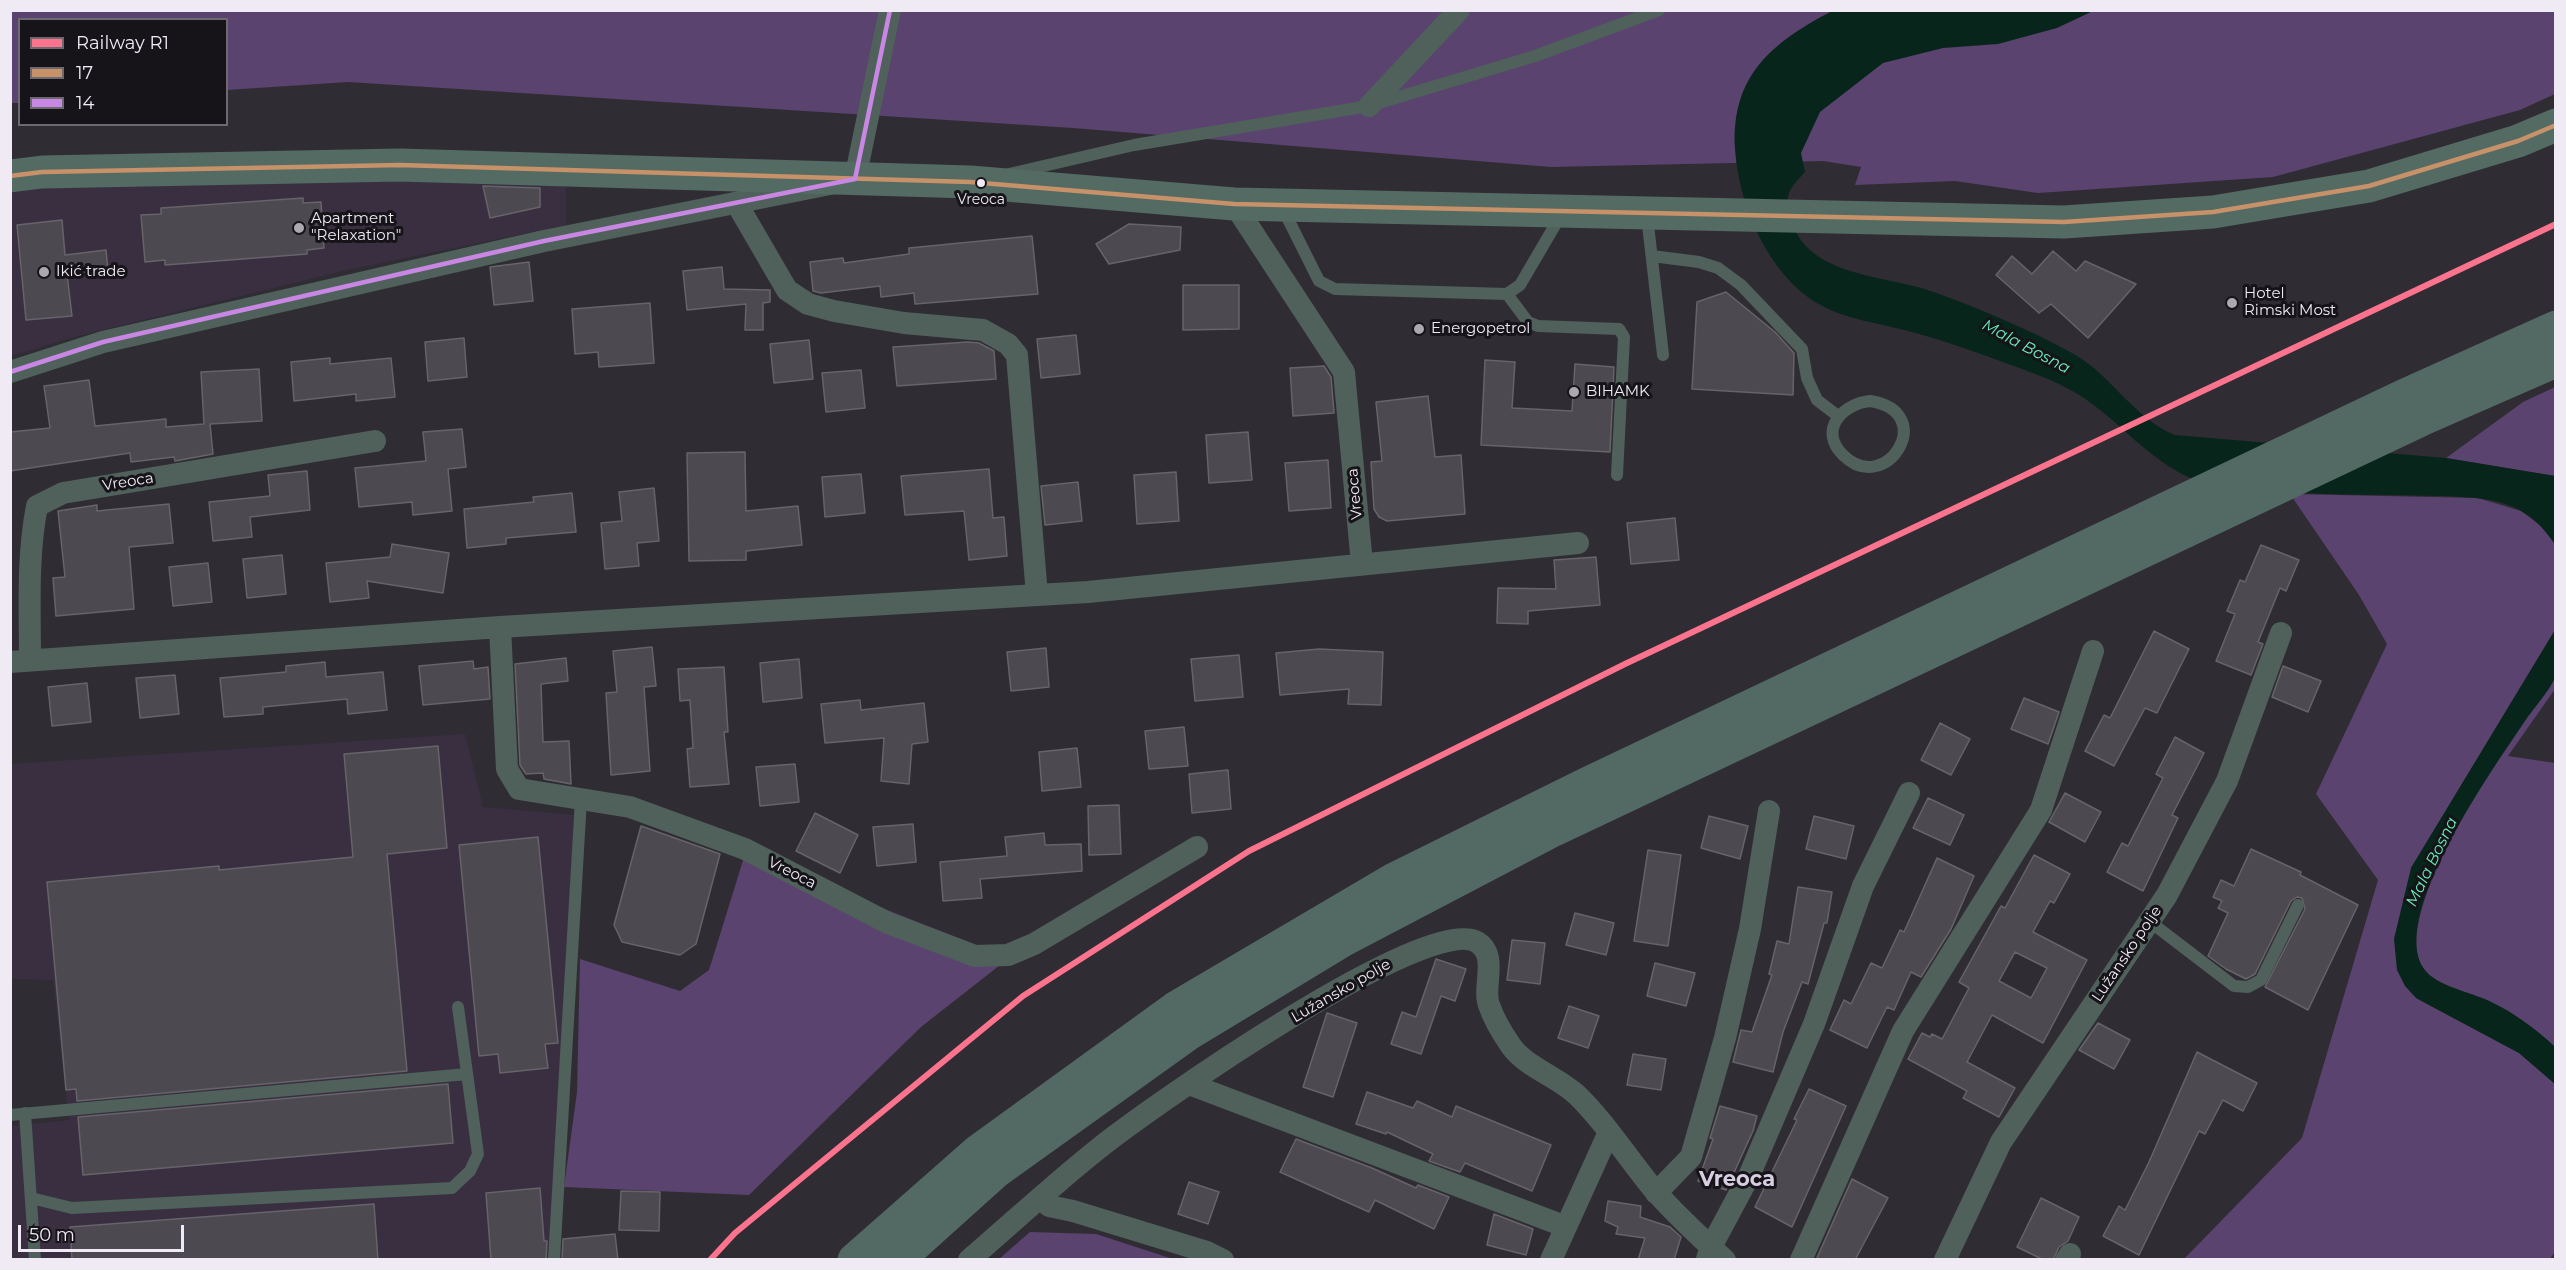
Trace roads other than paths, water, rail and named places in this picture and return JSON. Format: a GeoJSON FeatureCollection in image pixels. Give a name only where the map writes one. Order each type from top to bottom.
{"type":"FeatureCollection","features":[{"type":"Feature","properties":{"kind":"highway"},"geometry":{"type":"LineString","coordinates":[[898,1260],[997,1171],[1186,1035],[1344,940],[1554,830],[2226,513],[2556,327]]}},
{"type":"Feature","properties":{"kind":"highway"},"geometry":{"type":"LineString","coordinates":[[854,1260],[979,1150],[1175,1008],[1395,879],[1586,784],[2189,497],[2412,408],[2556,361]]}},
{"type":"Feature","properties":{"kind":"main road"},"geometry":{"type":"LineString","coordinates":[[10,176],[42,172],[400,165],[970,182],[1234,204],[2064,222],[2213,212],[2369,186],[2518,141],[2556,125]]}},
{"type":"Feature","properties":{"kind":"street"},"geometry":{"type":"LineString","coordinates":[[10,372],[103,342],[544,241],[855,179],[890,10]]}},
{"type":"Feature","properties":{"kind":"street"},"geometry":{"type":"LineString","coordinates":[[1369,106],[1459,10]]}},
{"type":"Feature","properties":{"kind":"street"},"geometry":{"type":"LineString","coordinates":[[737,204],[787,290],[808,304],[834,311],[904,323],[983,330],[1008,344],[1017,355],[1037,595]]}},
{"type":"Feature","properties":{"kind":"street","name":"Vreoca"},"geometry":{"type":"LineString","coordinates":[[1234,204],[1344,372],[1362,564]]}},
{"type":"Feature","properties":{"kind":"street","name":"Vreoca"},"geometry":{"type":"LineString","coordinates":[[20,661],[33,526],[37,506],[48,499],[63,493],[375,441]]}},
{"type":"Feature","properties":{"kind":"street"},"geometry":{"type":"LineString","coordinates":[[20,661],[500,627],[1037,595],[1578,543]]}},
{"type":"Feature","properties":{"kind":"street","name":"Vreoca"},"geometry":{"type":"LineString","coordinates":[[500,627],[507,769],[519,789],[630,807],[745,849],[888,923],[975,956],[1008,955],[1034,944],[1197,847]]}},
{"type":"Feature","properties":{"kind":"street","name":"Lužansko polje"},"geometry":{"type":"LineString","coordinates":[[1945,1260],[2001,1142],[2167,895],[2227,781],[2281,633]]}},
{"type":"Feature","properties":{"kind":"street"},"geometry":{"type":"LineString","coordinates":[[1801,1260],[1903,1031],[2041,810],[2094,651]]}},
{"type":"Feature","properties":{"kind":"street","name":"Lužansko polje"},"geometry":{"type":"LineString","coordinates":[[969,1260],[1099,1148],[1190,1083],[1370,971],[1421,948],[1451,940],[1478,942],[1487,954],[1487,1003],[1500,1030],[1516,1053],[1576,1095],[1609,1132],[1656,1193],[1714,1255],[1814,1024],[1863,886],[1909,793]]}},
{"type":"Feature","properties":{"kind":"street"},"geometry":{"type":"LineString","coordinates":[[1656,1193],[1691,1157],[1725,1038],[1750,929],[1769,811]]}},
{"type":"Feature","properties":{"kind":"street"},"geometry":{"type":"LineString","coordinates":[[1190,1083],[1564,1226]]}},
{"type":"Feature","properties":{"kind":"street"},"geometry":{"type":"LineString","coordinates":[[1551,1260],[1564,1226],[1609,1132]]}},
{"type":"Feature","properties":{"kind":"street"},"geometry":{"type":"LineString","coordinates":[[1041,1197],[1056,1208],[1140,1231],[1222,1260]]}},
{"type":"Feature","properties":{"kind":"lane"},"geometry":{"type":"LineString","coordinates":[[970,182],[1134,145],[1369,106],[1535,56],[1659,10]]}},
{"type":"Feature","properties":{"kind":"lane"},"geometry":{"type":"LineString","coordinates":[[1280,204],[1319,281],[1335,290],[1506,294],[1520,285],[1564,210]]}},
{"type":"Feature","properties":{"kind":"lane"},"geometry":{"type":"LineString","coordinates":[[1655,212],[1652,256],[1663,355]]}},
{"type":"Feature","properties":{"kind":"lane"},"geometry":{"type":"LineString","coordinates":[[1652,256],[1699,262],[1718,268],[1741,285],[1802,349],[1807,378],[1817,400],[1838,416]]}},
{"type":"Feature","properties":{"kind":"lane"},"geometry":{"type":"LineString","coordinates":[[1506,294],[1528,322],[1538,326],[1619,329],[1624,337],[1617,475]]}},
{"type":"Feature","properties":{"kind":"lane"},"geometry":{"type":"LineString","coordinates":[[1870,401],[1888,405],[1901,421],[1904,433],[1903,444],[1897,454],[1888,460],[1872,466],[1857,465],[1840,453],[1834,441],[1833,428],[1838,416],[1846,407],[1859,402],[1870,401]]}},
{"type":"Feature","properties":{"kind":"lane"},"geometry":{"type":"LineString","coordinates":[[554,1260],[582,799]]}},
{"type":"Feature","properties":{"kind":"lane"},"geometry":{"type":"LineString","coordinates":[[2149,921],[2234,986],[2248,987],[2261,980],[2298,905]]}},
{"type":"Feature","properties":{"kind":"lane"},"geometry":{"type":"LineString","coordinates":[[31,1198],[72,1208],[452,1188],[470,1171],[478,1154],[458,1007]]}},
{"type":"Feature","properties":{"kind":"lane"},"geometry":{"type":"LineString","coordinates":[[10,1115],[467,1074]]}},
{"type":"Feature","properties":{"kind":"lane"},"geometry":{"type":"LineString","coordinates":[[25,1113],[35,1260]]}},
{"type":"Feature","properties":{"kind":"water","name":"Mala Bosna"},"geometry":{"type":"Polygon","coordinates":[[[1832,11],[2093,11],[2057,28],[1998,44],[1943,48],[1883,63],[1820,112],[1801,153],[1805,172],[1791,188],[1788,198],[1791,219],[1800,238],[1814,253],[1831,264],[1851,271],[1934,292],[2056,344],[2086,362],[2147,418],[2160,428],[2175,435],[2446,458],[2555,476],[2555,544],[2528,515],[2503,503],[2492,501],[2447,496],[2297,493],[2204,483],[2168,466],[2108,416],[2058,383],[1938,339],[1857,319],[1817,303],[1784,274],[1770,256],[1749,214],[1737,169],[1736,122],[1740,100],[1748,81],[1760,64],[1791,35],[1832,11]]]}},
{"type":"Feature","properties":{"kind":"water","name":"Mala Bosna"},"geometry":{"type":"Polygon","coordinates":[[[2555,630],[2557,664],[2554,680],[2491,771],[2449,842],[2432,879],[2420,914],[2416,945],[2424,969],[2429,975],[2507,1010],[2555,1047],[2555,1084],[2519,1053],[2416,998],[2405,986],[2397,970],[2394,939],[2411,868],[2555,630]]]}},
{"type":"Feature","properties":{"kind":"rail line","name":"R1"},"geometry":{"type":"LineString","coordinates":[[710,1260],[735,1233],[1023,996],[1249,851],[1625,664],[2556,224]]}},
{"type":"Feature","properties":{"kind":"place","name":"Vreoca"},"geometry":{"type":"Point","coordinates":[981,183]}},
{"type":"Feature","properties":{"kind":"place","name":"Apartment \"Relaxation\""},"geometry":{"type":"Point","coordinates":[299,228]}},
{"type":"Feature","properties":{"kind":"place","name":"Ikić trade"},"geometry":{"type":"Point","coordinates":[44,272]}},
{"type":"Feature","properties":{"kind":"place","name":"Hotel Rimski Most"},"geometry":{"type":"Point","coordinates":[2232,303]}},
{"type":"Feature","properties":{"kind":"place","name":"Energopetrol"},"geometry":{"type":"Point","coordinates":[1419,329]}},
{"type":"Feature","properties":{"kind":"place","name":"BIHAMK"},"geometry":{"type":"Point","coordinates":[1574,392]}},
{"type":"Feature","properties":{"kind":"district","name":"Vreoca"},"geometry":{"type":"Point","coordinates":[1737,1180]}}]}
